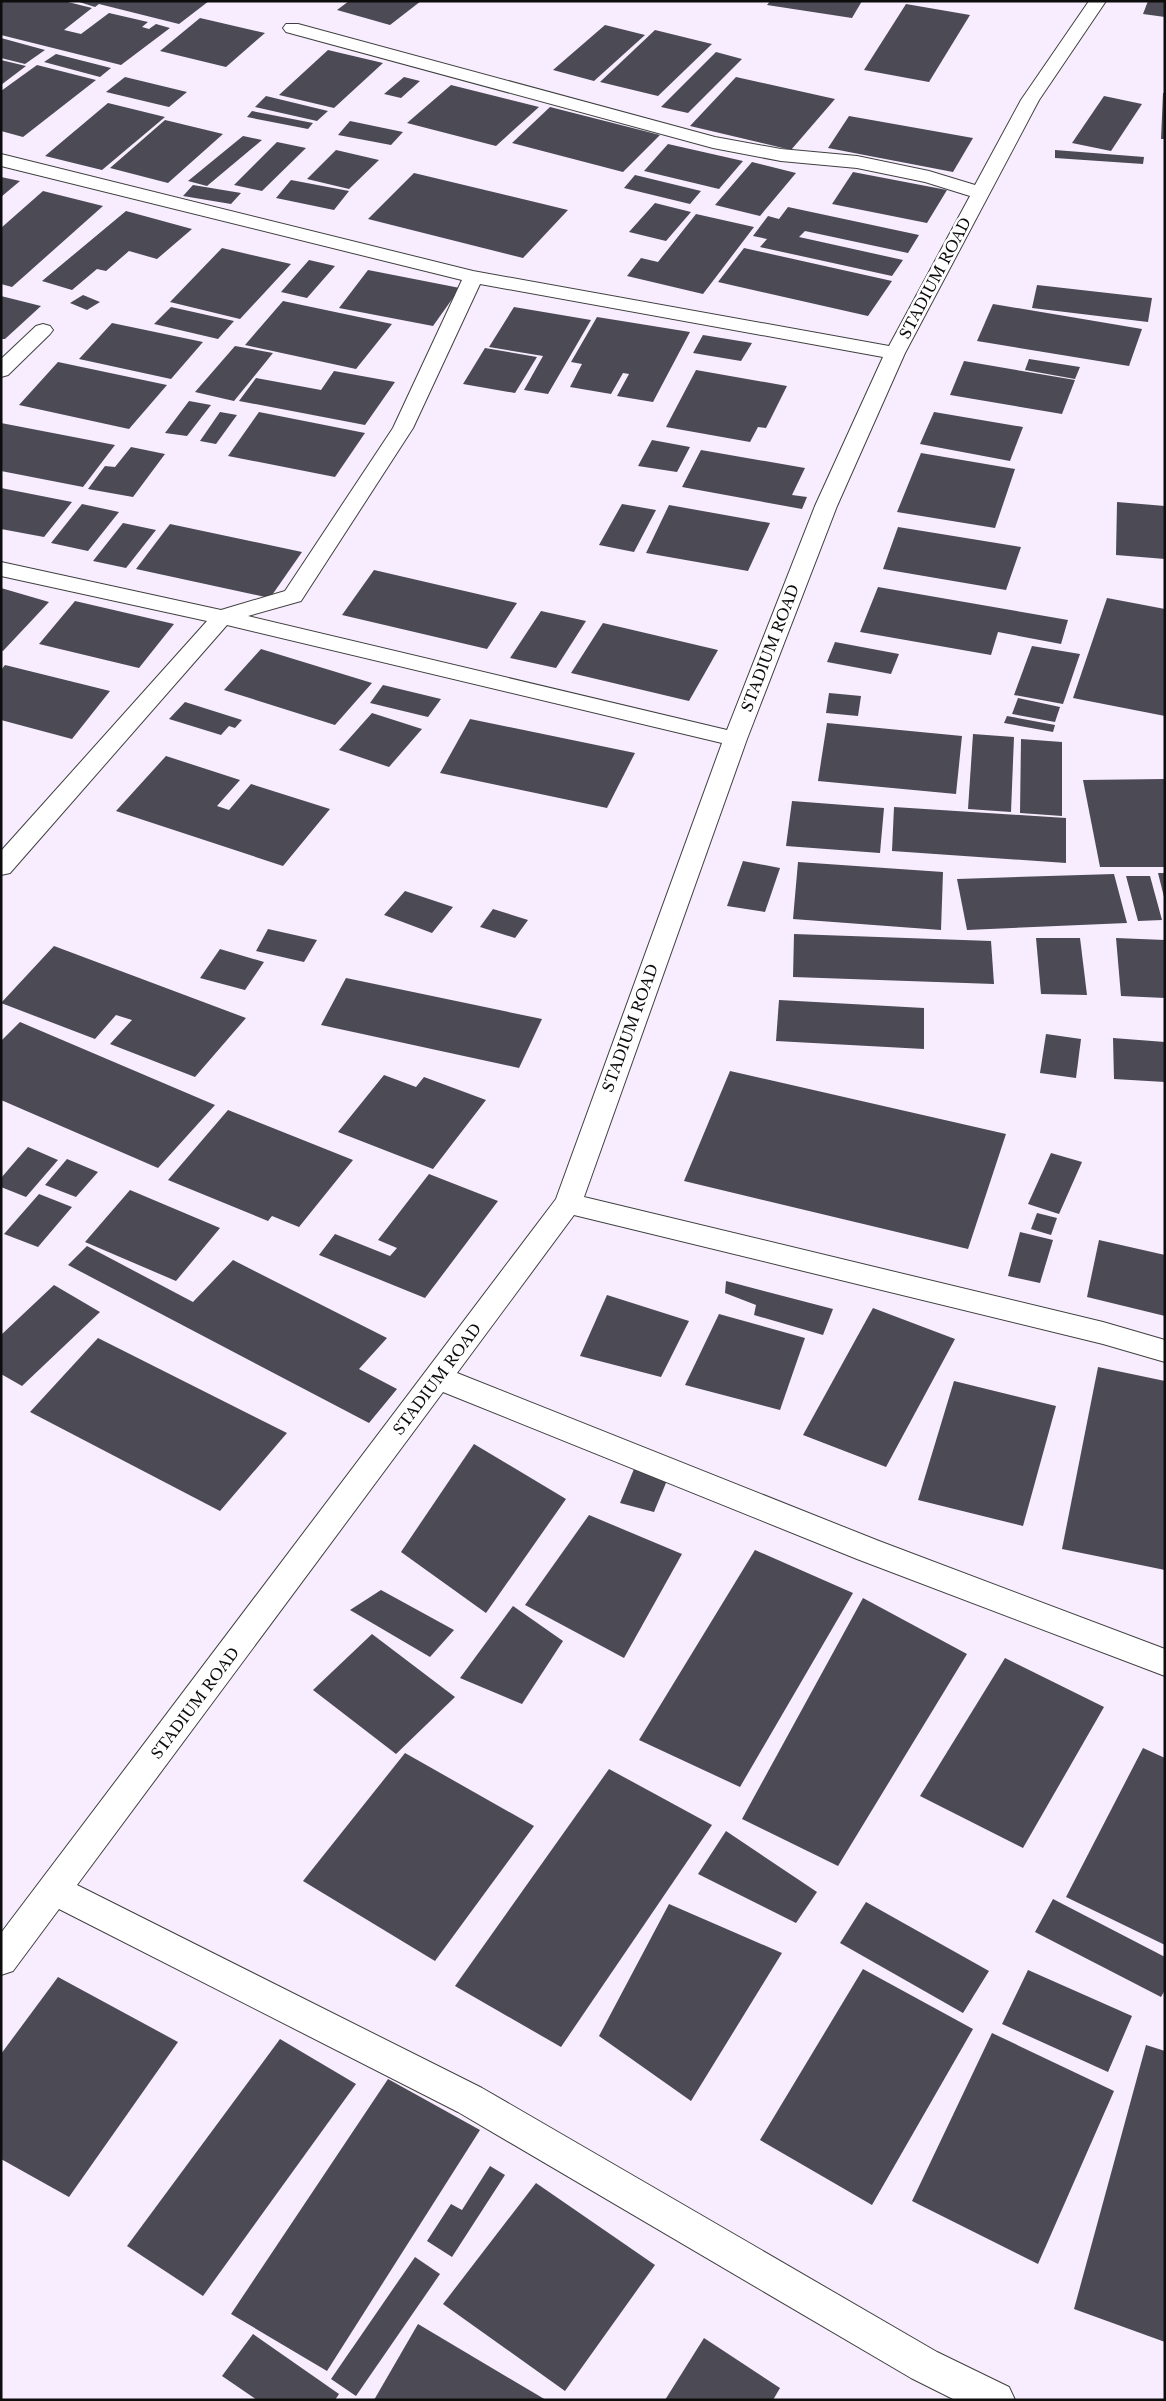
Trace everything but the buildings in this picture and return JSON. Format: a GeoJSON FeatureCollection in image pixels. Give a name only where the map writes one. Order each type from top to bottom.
{"type":"FeatureCollection","features":[{"type":"Feature","properties":{"kind":"street","name":"STADIUM ROAD"},"geometry":{"type":"LineString","coordinates":[[1,1960],[55,1891],[568,1203],[735,739],[826,506],[894,353],[1030,100],[1098,1]]}},
{"type":"Feature","properties":{"kind":"street"},"geometry":{"type":"LineString","coordinates":[[292,28],[713,142],[780,155],[857,162],[929,177],[981,192]]}},
{"type":"Feature","properties":{"kind":"street"},"geometry":{"type":"LineString","coordinates":[[1,160],[473,277],[894,353]]}},
{"type":"Feature","properties":{"kind":"street"},"geometry":{"type":"LineString","coordinates":[[1,867],[222,617],[293,596],[402,428],[473,277]]}},
{"type":"Feature","properties":{"kind":"street"},"geometry":{"type":"LineString","coordinates":[[1,371],[43,330]]}},
{"type":"Feature","properties":{"kind":"street"},"geometry":{"type":"LineString","coordinates":[[1,569],[222,617],[735,739]]}},
{"type":"Feature","properties":{"kind":"street"},"geometry":{"type":"LineString","coordinates":[[568,1203],[1094,1331],[1165,1351]]}},
{"type":"Feature","properties":{"kind":"street"},"geometry":{"type":"LineString","coordinates":[[438,1378],[877,1553],[1165,1663]]}},
{"type":"Feature","properties":{"kind":"street"},"geometry":{"type":"LineString","coordinates":[[55,1891],[470,2100],[924,2365],[996,2400]]}}]}
